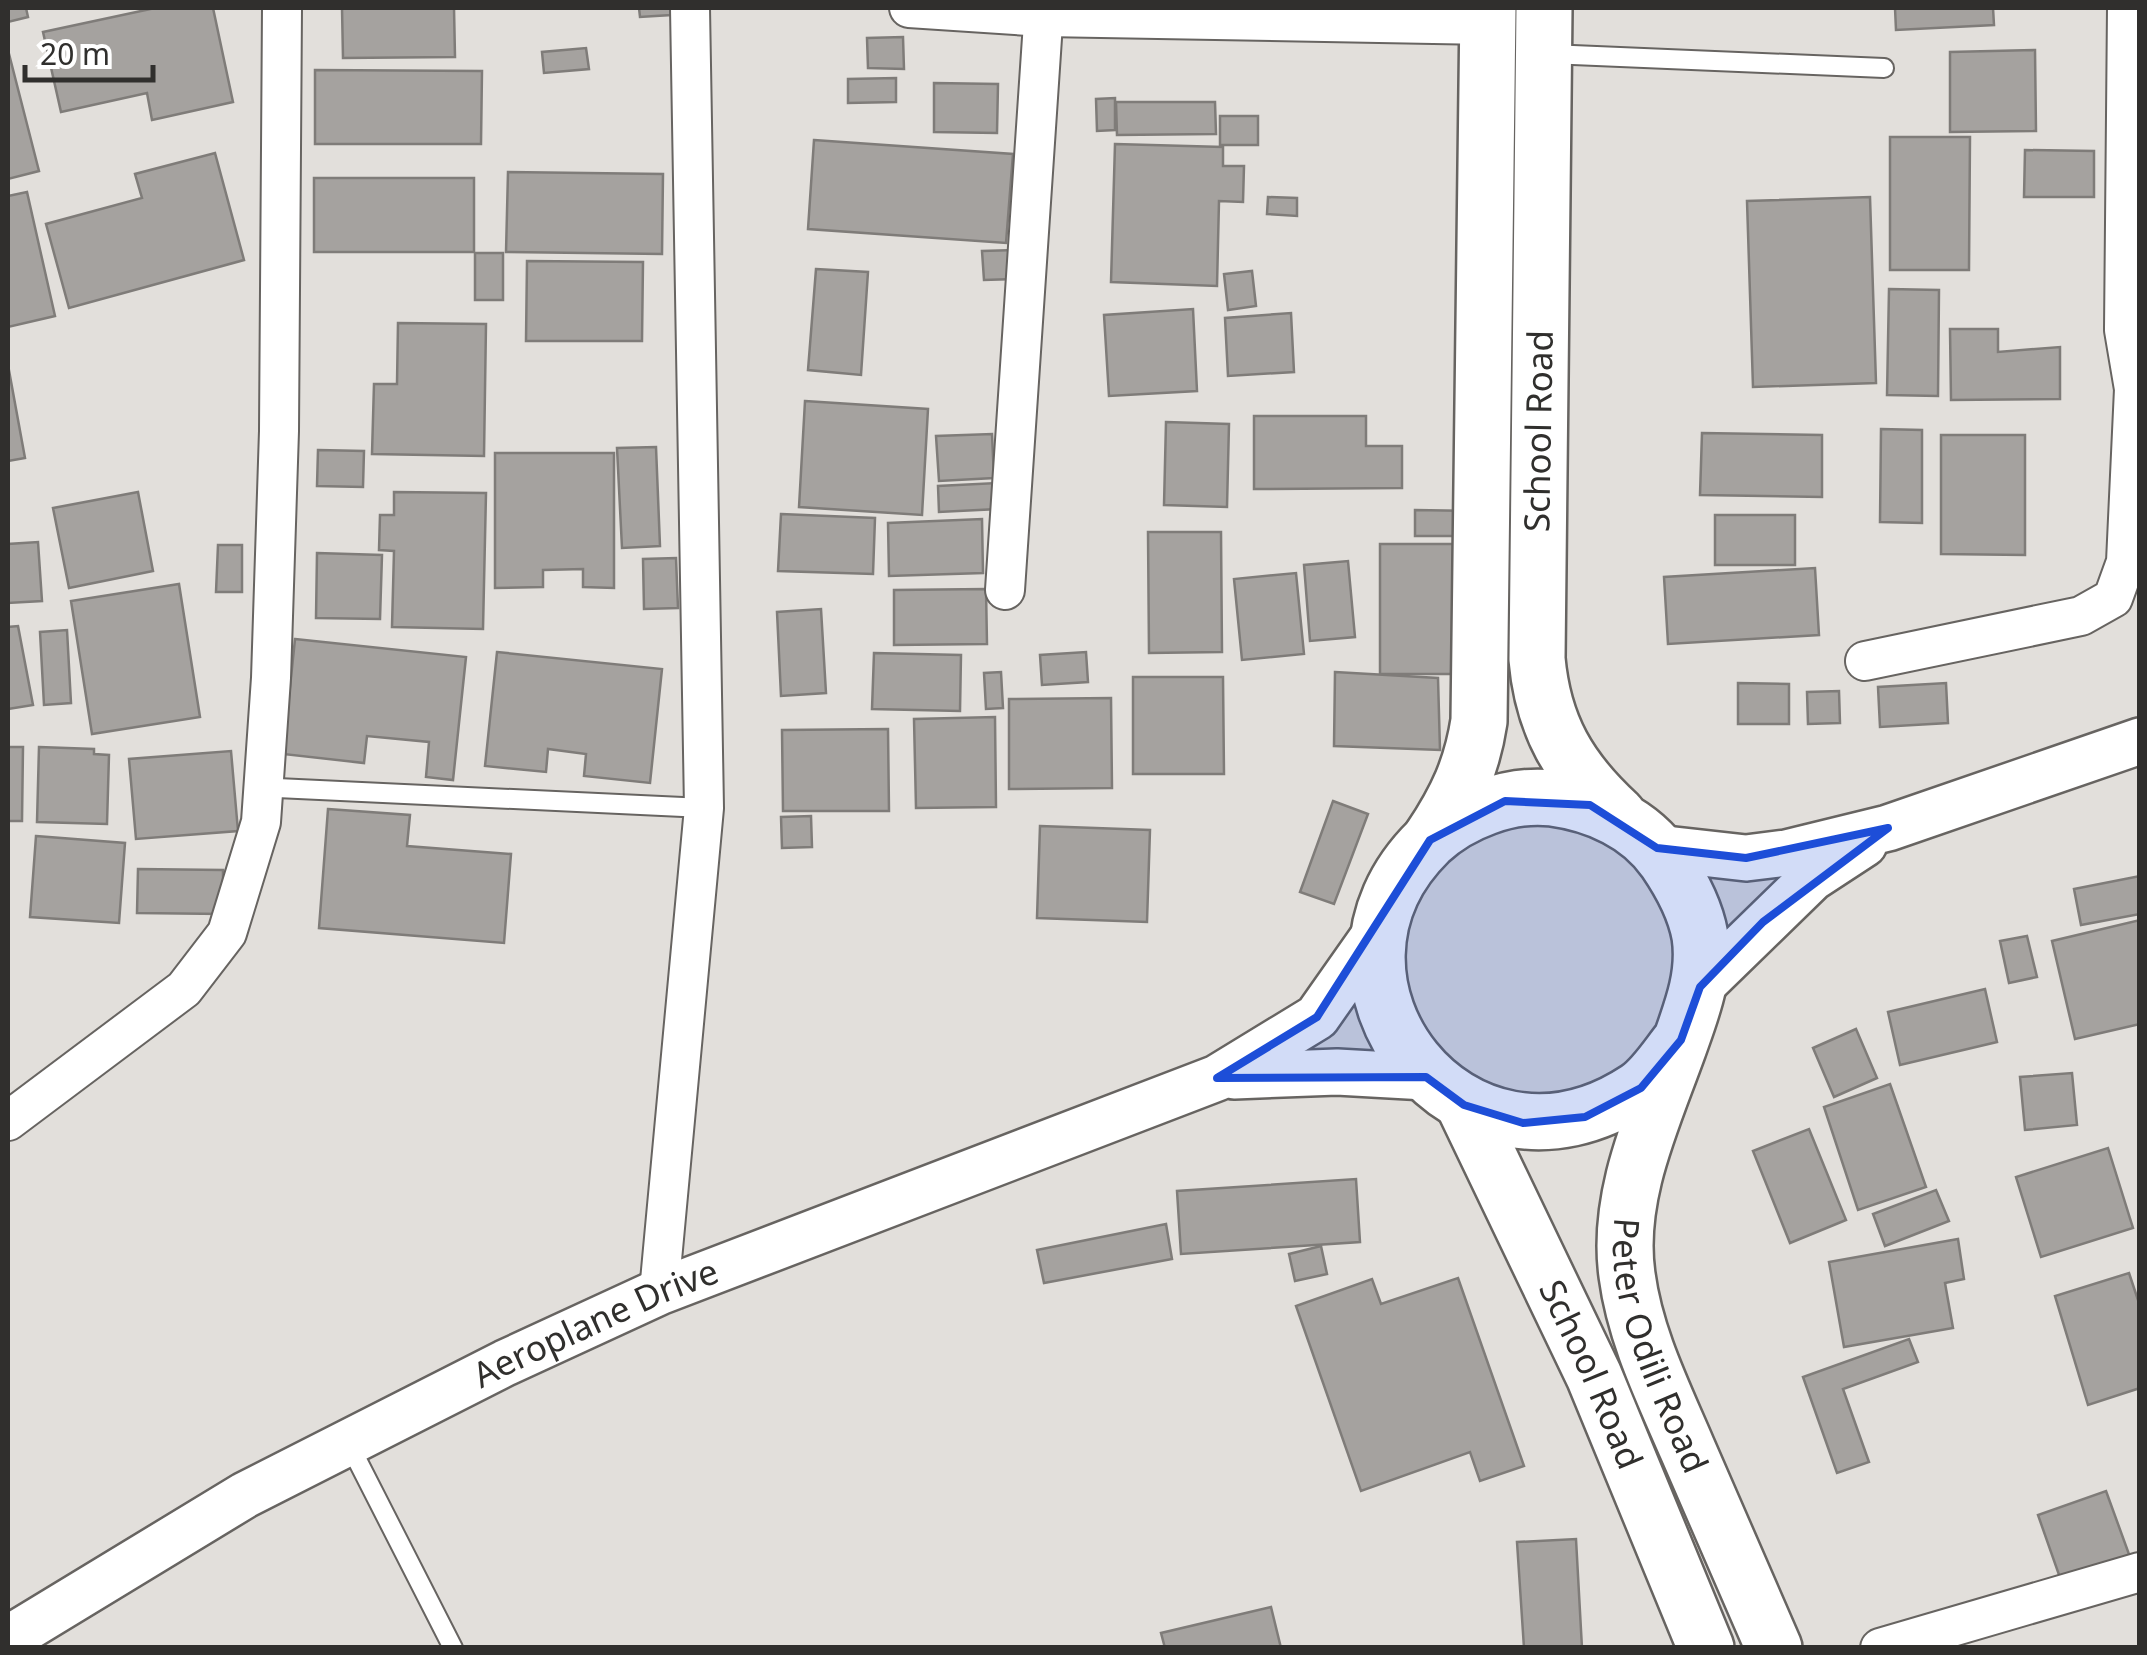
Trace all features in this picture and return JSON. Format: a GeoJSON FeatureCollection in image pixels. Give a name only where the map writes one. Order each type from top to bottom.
{"type":"FeatureCollection","features":[{"type":"Feature","properties":{"kind":"main road","name":"School Road"},"geometry":{"type":"LineString","coordinates":[[1430,840],[1457,798],[1473,762],[1478,721],[1488,16]]}},
{"type":"Feature","properties":{"kind":"main road","name":"School Road"},"geometry":{"type":"LineString","coordinates":[[1544,30],[1540,693],[1550,729],[1567,760],[1587,787],[1642,836]]}},
{"type":"Feature","properties":{"kind":"main road"},"geometry":{"type":"LineString","coordinates":[[1548,798],[1590,805],[1642,836],[1685,888],[1700,936],[1700,987],[1681,1040],[1641,1088],[1585,1118],[1523,1123],[1445,1091],[1394,1033],[1378,980],[1381,926],[1398,879],[1430,840],[1465,815],[1520,800],[1548,798]]}},
{"type":"Feature","properties":{"kind":"main road","name":"Peter Odili Road"},"geometry":{"type":"LineString","coordinates":[[1681,1040],[1634,1170],[1626,1218],[1626,1272],[1654,1374],[1774,1648]]}},
{"type":"Feature","properties":{"kind":"main road","name":"School Road"},"geometry":{"type":"LineString","coordinates":[[1445,1091],[1594,1376],[1706,1648]]}},
{"type":"Feature","properties":{"kind":"street"},"geometry":{"type":"LineString","coordinates":[[8,1121],[184,989],[227,933],[260,822],[271,678],[278,469],[282,8]]}},
{"type":"Feature","properties":{"kind":"street"},"geometry":{"type":"LineString","coordinates":[[659,1292],[704,808],[690,8]]}},
{"type":"Feature","properties":{"kind":"street"},"geometry":{"type":"LineString","coordinates":[[910,8],[1488,16]]}},
{"type":"Feature","properties":{"kind":"street"},"geometry":{"type":"LineString","coordinates":[[1865,660],[2082,616],[2114,598],[2126,562],[2137,392],[2124,330],[2127,8]]}},
{"type":"Feature","properties":{"kind":"street"},"geometry":{"type":"LineString","coordinates":[[1005,590],[1044,12]]}},
{"type":"Feature","properties":{"kind":"street"},"geometry":{"type":"LineString","coordinates":[[1642,836],[1746,858],[1888,828],[2140,741]]}},
{"type":"Feature","properties":{"kind":"street"},"geometry":{"type":"LineString","coordinates":[[1700,987],[1812,878],[1888,828]]}},
{"type":"Feature","properties":{"kind":"street"},"geometry":{"type":"LineString","coordinates":[[1217,1078],[1317,1017],[1381,926]]}},
{"type":"Feature","properties":{"kind":"street"},"geometry":{"type":"LineString","coordinates":[[1217,1078],[1279,1072],[1445,1091]]}},
{"type":"Feature","properties":{"kind":"street","name":"Aeroplane Drive"},"geometry":{"type":"LineString","coordinates":[[8,1638],[245,1495],[506,1363],[659,1292],[1217,1078]]}},
{"type":"Feature","properties":{"kind":"street"},"geometry":{"type":"LineString","coordinates":[[1880,1648],[2140,1572]]}},
{"type":"Feature","properties":{"kind":"lane"},"geometry":{"type":"LineString","coordinates":[[1544,30],[1884,68]]}},
{"type":"Feature","properties":{"kind":"lane"},"geometry":{"type":"LineString","coordinates":[[277,788],[704,808]]}},
{"type":"Feature","properties":{"kind":"lane"},"geometry":{"type":"LineString","coordinates":[[349,1444],[453,1648]]}},
{"type":"Feature","properties":{"kind":"highlighted area"},"geometry":{"type":"Polygon","coordinates":[[[1505,801],[1590,805],[1657,848],[1746,858],[1888,828],[1763,922],[1700,987],[1681,1040],[1641,1088],[1585,1117],[1523,1123],[1464,1105],[1426,1077],[1217,1078],[1317,1017],[1430,840],[1505,801]]]}},
{"type":"Feature","properties":{"kind":"building"},"geometry":{"type":"Polygon","coordinates":[[[8,8],[26,8],[28,17],[8,22],[8,8]]]}},
{"type":"Feature","properties":{"kind":"building"},"geometry":{"type":"Polygon","coordinates":[[[155,8],[213,8],[233,102],[152,120],[147,93],[61,112],[43,32],[155,8]]]}},
{"type":"Feature","properties":{"kind":"building"},"geometry":{"type":"Polygon","coordinates":[[[342,8],[454,8],[455,57],[343,58],[342,8]]]}},
{"type":"Feature","properties":{"kind":"building"},"geometry":{"type":"Polygon","coordinates":[[[639,8],[670,8],[671,15],[640,17],[639,8]]]}},
{"type":"Feature","properties":{"kind":"building"},"geometry":{"type":"Polygon","coordinates":[[[1895,8],[1993,8],[1994,25],[1896,30],[1895,8]]]}},
{"type":"Feature","properties":{"kind":"building"},"geometry":{"type":"Polygon","coordinates":[[[903,37],[904,69],[868,68],[867,38],[903,37]]]}},
{"type":"Feature","properties":{"kind":"building"},"geometry":{"type":"Polygon","coordinates":[[[586,48],[589,69],[544,73],[542,52],[586,48]]]}},
{"type":"Feature","properties":{"kind":"building"},"geometry":{"type":"Polygon","coordinates":[[[8,50],[39,171],[8,179],[8,50]]]}},
{"type":"Feature","properties":{"kind":"building"},"geometry":{"type":"Polygon","coordinates":[[[2035,50],[2036,131],[1950,132],[1950,52],[2035,50]]]}},
{"type":"Feature","properties":{"kind":"building"},"geometry":{"type":"Polygon","coordinates":[[[315,70],[482,71],[481,144],[315,144],[315,70]]]}},
{"type":"Feature","properties":{"kind":"building"},"geometry":{"type":"Polygon","coordinates":[[[896,78],[896,102],[848,103],[848,79],[896,78]]]}},
{"type":"Feature","properties":{"kind":"building"},"geometry":{"type":"Polygon","coordinates":[[[934,83],[998,84],[997,133],[934,132],[934,83]]]}},
{"type":"Feature","properties":{"kind":"building"},"geometry":{"type":"Polygon","coordinates":[[[1115,98],[1115,130],[1097,131],[1096,99],[1115,98]]]}},
{"type":"Feature","properties":{"kind":"building"},"geometry":{"type":"Polygon","coordinates":[[[1116,102],[1215,102],[1216,134],[1117,135],[1116,102]]]}},
{"type":"Feature","properties":{"kind":"building"},"geometry":{"type":"Polygon","coordinates":[[[1220,116],[1258,116],[1258,145],[1220,145],[1220,116]]]}},
{"type":"Feature","properties":{"kind":"building"},"geometry":{"type":"Polygon","coordinates":[[[1890,137],[1970,137],[1969,270],[1890,270],[1890,137]]]}},
{"type":"Feature","properties":{"kind":"building"},"geometry":{"type":"Polygon","coordinates":[[[814,140],[1013,154],[1006,243],[808,229],[814,140]]]}},
{"type":"Feature","properties":{"kind":"building"},"geometry":{"type":"Polygon","coordinates":[[[1115,144],[1223,147],[1223,166],[1244,166],[1243,202],[1219,201],[1217,286],[1111,282],[1115,144]]]}},
{"type":"Feature","properties":{"kind":"building"},"geometry":{"type":"Polygon","coordinates":[[[2025,150],[2094,151],[2094,197],[2024,197],[2025,150]]]}},
{"type":"Feature","properties":{"kind":"building"},"geometry":{"type":"Polygon","coordinates":[[[215,153],[244,260],[69,308],[46,224],[142,198],[135,174],[215,153]]]}},
{"type":"Feature","properties":{"kind":"building"},"geometry":{"type":"Polygon","coordinates":[[[508,172],[663,174],[662,254],[506,252],[508,172]]]}},
{"type":"Feature","properties":{"kind":"building"},"geometry":{"type":"Polygon","coordinates":[[[314,178],[474,178],[474,252],[314,252],[314,178]]]}},
{"type":"Feature","properties":{"kind":"building"},"geometry":{"type":"Polygon","coordinates":[[[27,192],[55,316],[8,327],[8,196],[27,192]]]}},
{"type":"Feature","properties":{"kind":"building"},"geometry":{"type":"Polygon","coordinates":[[[1268,197],[1297,198],[1297,216],[1267,214],[1268,197]]]}},
{"type":"Feature","properties":{"kind":"building"},"geometry":{"type":"Polygon","coordinates":[[[1870,197],[1876,383],[1753,387],[1747,201],[1870,197]]]}},
{"type":"Feature","properties":{"kind":"building"},"geometry":{"type":"Polygon","coordinates":[[[1015,250],[1015,279],[984,280],[982,251],[1015,250]]]}},
{"type":"Feature","properties":{"kind":"building"},"geometry":{"type":"Polygon","coordinates":[[[475,253],[503,253],[503,300],[475,300],[475,253]]]}},
{"type":"Feature","properties":{"kind":"building"},"geometry":{"type":"Polygon","coordinates":[[[527,261],[643,262],[642,341],[526,341],[527,261]]]}},
{"type":"Feature","properties":{"kind":"building"},"geometry":{"type":"Polygon","coordinates":[[[816,269],[868,272],[861,375],[808,370],[816,269]]]}},
{"type":"Feature","properties":{"kind":"building"},"geometry":{"type":"Polygon","coordinates":[[[1252,271],[1256,306],[1228,310],[1224,274],[1252,271]]]}},
{"type":"Feature","properties":{"kind":"building"},"geometry":{"type":"Polygon","coordinates":[[[1889,289],[1939,290],[1938,396],[1887,395],[1889,289]]]}},
{"type":"Feature","properties":{"kind":"building"},"geometry":{"type":"Polygon","coordinates":[[[1193,309],[1197,391],[1109,396],[1104,315],[1193,309]]]}},
{"type":"Feature","properties":{"kind":"building"},"geometry":{"type":"Polygon","coordinates":[[[1291,313],[1294,372],[1228,376],[1225,318],[1291,313]]]}},
{"type":"Feature","properties":{"kind":"building"},"geometry":{"type":"Polygon","coordinates":[[[398,323],[486,324],[484,456],[372,454],[374,384],[397,384],[398,323]]]}},
{"type":"Feature","properties":{"kind":"building"},"geometry":{"type":"Polygon","coordinates":[[[1950,329],[1998,329],[1998,352],[2060,347],[2060,399],[1951,400],[1950,329]]]}},
{"type":"Feature","properties":{"kind":"building"},"geometry":{"type":"Polygon","coordinates":[[[8,365],[25,458],[8,461],[8,365]]]}},
{"type":"Feature","properties":{"kind":"building"},"geometry":{"type":"Polygon","coordinates":[[[805,401],[928,409],[922,515],[799,507],[805,401]]]}},
{"type":"Feature","properties":{"kind":"building"},"geometry":{"type":"Polygon","coordinates":[[[1254,416],[1366,416],[1366,446],[1402,446],[1402,488],[1254,489],[1254,416]]]}},
{"type":"Feature","properties":{"kind":"building"},"geometry":{"type":"Polygon","coordinates":[[[1166,422],[1229,424],[1227,507],[1164,505],[1166,422]]]}},
{"type":"Feature","properties":{"kind":"building"},"geometry":{"type":"Polygon","coordinates":[[[1881,429],[1922,430],[1922,523],[1880,522],[1881,429]]]}},
{"type":"Feature","properties":{"kind":"building"},"geometry":{"type":"Polygon","coordinates":[[[1702,433],[1822,435],[1822,497],[1700,495],[1702,433]]]}},
{"type":"Feature","properties":{"kind":"building"},"geometry":{"type":"Polygon","coordinates":[[[992,434],[994,478],[939,481],[936,436],[992,434]]]}},
{"type":"Feature","properties":{"kind":"building"},"geometry":{"type":"Polygon","coordinates":[[[1941,435],[2025,435],[2025,555],[1941,554],[1941,435]]]}},
{"type":"Feature","properties":{"kind":"building"},"geometry":{"type":"Polygon","coordinates":[[[656,447],[660,546],[622,548],[617,448],[656,447]]]}},
{"type":"Feature","properties":{"kind":"building"},"geometry":{"type":"Polygon","coordinates":[[[318,450],[364,451],[363,487],[317,486],[318,450]]]}},
{"type":"Feature","properties":{"kind":"building"},"geometry":{"type":"Polygon","coordinates":[[[495,453],[614,453],[614,588],[583,587],[583,569],[543,570],[543,587],[495,588],[495,453]]]}},
{"type":"Feature","properties":{"kind":"building"},"geometry":{"type":"Polygon","coordinates":[[[997,483],[998,509],[939,512],[938,486],[997,483]]]}},
{"type":"Feature","properties":{"kind":"building"},"geometry":{"type":"Polygon","coordinates":[[[138,492],[153,571],[69,588],[53,508],[138,492]]]}},
{"type":"Feature","properties":{"kind":"building"},"geometry":{"type":"Polygon","coordinates":[[[394,492],[486,493],[483,629],[392,627],[394,551],[379,550],[380,515],[394,515],[394,492]]]}},
{"type":"Feature","properties":{"kind":"building"},"geometry":{"type":"Polygon","coordinates":[[[1415,510],[1474,511],[1474,536],[1415,536],[1415,510]]]}},
{"type":"Feature","properties":{"kind":"building"},"geometry":{"type":"Polygon","coordinates":[[[781,514],[875,518],[873,574],[778,571],[781,514]]]}},
{"type":"Feature","properties":{"kind":"building"},"geometry":{"type":"Polygon","coordinates":[[[1715,515],[1795,515],[1795,565],[1715,565],[1715,515]]]}},
{"type":"Feature","properties":{"kind":"building"},"geometry":{"type":"Polygon","coordinates":[[[982,519],[983,573],[889,576],[888,523],[982,519]]]}},
{"type":"Feature","properties":{"kind":"building"},"geometry":{"type":"Polygon","coordinates":[[[1148,532],[1221,532],[1222,652],[1149,653],[1148,532]]]}},
{"type":"Feature","properties":{"kind":"building"},"geometry":{"type":"Polygon","coordinates":[[[38,542],[42,601],[8,603],[8,544],[38,542]]]}},
{"type":"Feature","properties":{"kind":"building"},"geometry":{"type":"Polygon","coordinates":[[[1380,544],[1469,544],[1468,674],[1380,674],[1380,544]]]}},
{"type":"Feature","properties":{"kind":"building"},"geometry":{"type":"Polygon","coordinates":[[[218,545],[242,545],[242,592],[216,592],[218,545]]]}},
{"type":"Feature","properties":{"kind":"building"},"geometry":{"type":"Polygon","coordinates":[[[317,553],[382,555],[380,619],[316,618],[317,553]]]}},
{"type":"Feature","properties":{"kind":"building"},"geometry":{"type":"Polygon","coordinates":[[[676,558],[678,608],[644,609],[643,559],[676,558]]]}},
{"type":"Feature","properties":{"kind":"building"},"geometry":{"type":"Polygon","coordinates":[[[1348,561],[1355,637],[1310,641],[1304,565],[1348,561]]]}},
{"type":"Feature","properties":{"kind":"building"},"geometry":{"type":"Polygon","coordinates":[[[1815,568],[1819,635],[1668,644],[1664,577],[1815,568]]]}},
{"type":"Feature","properties":{"kind":"building"},"geometry":{"type":"Polygon","coordinates":[[[1296,573],[1304,654],[1242,660],[1234,579],[1296,573]]]}},
{"type":"Feature","properties":{"kind":"building"},"geometry":{"type":"Polygon","coordinates":[[[179,584],[200,717],[92,734],[71,601],[179,584]]]}},
{"type":"Feature","properties":{"kind":"building"},"geometry":{"type":"Polygon","coordinates":[[[986,589],[987,644],[894,645],[894,590],[986,589]]]}},
{"type":"Feature","properties":{"kind":"building"},"geometry":{"type":"Polygon","coordinates":[[[821,609],[826,693],[781,696],[777,612],[821,609]]]}},
{"type":"Feature","properties":{"kind":"building"},"geometry":{"type":"Polygon","coordinates":[[[18,626],[33,705],[8,709],[8,627],[18,626]]]}},
{"type":"Feature","properties":{"kind":"building"},"geometry":{"type":"Polygon","coordinates":[[[67,630],[71,703],[44,705],[40,632],[67,630]]]}},
{"type":"Feature","properties":{"kind":"building"},"geometry":{"type":"Polygon","coordinates":[[[295,639],[466,657],[453,780],[426,777],[429,742],[367,736],[364,763],[283,754],[295,639]]]}},
{"type":"Feature","properties":{"kind":"building"},"geometry":{"type":"Polygon","coordinates":[[[497,652],[662,669],[650,783],[584,776],[586,754],[548,749],[546,772],[485,766],[497,652]]]}},
{"type":"Feature","properties":{"kind":"building"},"geometry":{"type":"Polygon","coordinates":[[[1086,652],[1088,682],[1042,685],[1040,655],[1086,652]]]}},
{"type":"Feature","properties":{"kind":"building"},"geometry":{"type":"Polygon","coordinates":[[[874,653],[961,655],[960,711],[872,709],[874,653]]]}},
{"type":"Feature","properties":{"kind":"building"},"geometry":{"type":"Polygon","coordinates":[[[1001,672],[1003,708],[986,709],[984,673],[1001,672]]]}},
{"type":"Feature","properties":{"kind":"building"},"geometry":{"type":"Polygon","coordinates":[[[1335,672],[1438,678],[1440,750],[1334,746],[1335,672]]]}},
{"type":"Feature","properties":{"kind":"building"},"geometry":{"type":"Polygon","coordinates":[[[1133,677],[1223,677],[1224,774],[1133,774],[1133,677]]]}},
{"type":"Feature","properties":{"kind":"building"},"geometry":{"type":"Polygon","coordinates":[[[1738,683],[1789,684],[1789,724],[1738,724],[1738,683]]]}},
{"type":"Feature","properties":{"kind":"building"},"geometry":{"type":"Polygon","coordinates":[[[1946,683],[1948,723],[1880,727],[1878,687],[1946,683]]]}},
{"type":"Feature","properties":{"kind":"building"},"geometry":{"type":"Polygon","coordinates":[[[1839,691],[1840,723],[1808,724],[1807,692],[1839,691]]]}},
{"type":"Feature","properties":{"kind":"building"},"geometry":{"type":"Polygon","coordinates":[[[1111,698],[1112,788],[1009,789],[1009,699],[1111,698]]]}},
{"type":"Feature","properties":{"kind":"building"},"geometry":{"type":"Polygon","coordinates":[[[995,717],[996,807],[916,808],[914,719],[995,717]]]}},
{"type":"Feature","properties":{"kind":"building"},"geometry":{"type":"Polygon","coordinates":[[[888,729],[889,811],[783,811],[782,730],[888,729]]]}},
{"type":"Feature","properties":{"kind":"building"},"geometry":{"type":"Polygon","coordinates":[[[8,747],[23,747],[22,821],[8,821],[8,747]]]}},
{"type":"Feature","properties":{"kind":"building"},"geometry":{"type":"Polygon","coordinates":[[[39,747],[94,749],[94,754],[109,755],[107,824],[37,822],[39,747]]]}},
{"type":"Feature","properties":{"kind":"building"},"geometry":{"type":"Polygon","coordinates":[[[231,751],[238,831],[136,839],[129,759],[231,751]]]}},
{"type":"Feature","properties":{"kind":"building"},"geometry":{"type":"Polygon","coordinates":[[[1333,801],[1368,814],[1334,904],[1300,892],[1333,801]]]}},
{"type":"Feature","properties":{"kind":"building"},"geometry":{"type":"Polygon","coordinates":[[[328,809],[410,815],[407,846],[511,854],[504,943],[319,928],[328,809]]]}},
{"type":"Feature","properties":{"kind":"building"},"geometry":{"type":"Polygon","coordinates":[[[811,816],[812,847],[782,848],[781,817],[811,816]]]}},
{"type":"Feature","properties":{"kind":"building"},"geometry":{"type":"Polygon","coordinates":[[[1040,826],[1150,830],[1147,922],[1037,918],[1040,826]]]}},
{"type":"Feature","properties":{"kind":"building"},"geometry":{"type":"Polygon","coordinates":[[[36,836],[125,843],[119,923],[30,917],[36,836]]]}},
{"type":"Feature","properties":{"kind":"building"},"geometry":{"type":"Polygon","coordinates":[[[138,869],[223,870],[223,914],[137,913],[138,869]]]}},
{"type":"Feature","properties":{"kind":"building"},"geometry":{"type":"Polygon","coordinates":[[[2140,876],[2140,914],[2081,925],[2074,889],[2140,876]]]}},
{"type":"Feature","properties":{"kind":"building"},"geometry":{"type":"Polygon","coordinates":[[[2140,920],[2140,1024],[2075,1039],[2052,941],[2140,920]]]}},
{"type":"Feature","properties":{"kind":"building"},"geometry":{"type":"Polygon","coordinates":[[[2027,936],[2037,977],[2009,983],[2000,941],[2027,936]]]}},
{"type":"Feature","properties":{"kind":"building"},"geometry":{"type":"Polygon","coordinates":[[[1985,989],[1997,1042],[1900,1065],[1888,1012],[1985,989]]]}},
{"type":"Feature","properties":{"kind":"building"},"geometry":{"type":"Polygon","coordinates":[[[1856,1029],[1877,1078],[1834,1097],[1813,1048],[1856,1029]]]}},
{"type":"Feature","properties":{"kind":"building"},"geometry":{"type":"Polygon","coordinates":[[[2072,1073],[2077,1125],[2025,1130],[2020,1077],[2072,1073]]]}},
{"type":"Feature","properties":{"kind":"building"},"geometry":{"type":"Polygon","coordinates":[[[1890,1084],[1926,1187],[1858,1210],[1824,1107],[1890,1084]]]}},
{"type":"Feature","properties":{"kind":"building"},"geometry":{"type":"Polygon","coordinates":[[[1809,1129],[1846,1220],[1790,1243],[1753,1151],[1809,1129]]]}},
{"type":"Feature","properties":{"kind":"building"},"geometry":{"type":"Polygon","coordinates":[[[2108,1148],[2133,1228],[2041,1257],[2016,1177],[2108,1148]]]}},
{"type":"Feature","properties":{"kind":"building"},"geometry":{"type":"Polygon","coordinates":[[[1356,1179],[1360,1242],[1181,1254],[1177,1191],[1356,1179]]]}},
{"type":"Feature","properties":{"kind":"building"},"geometry":{"type":"Polygon","coordinates":[[[1936,1190],[1949,1221],[1885,1246],[1873,1214],[1936,1190]]]}},
{"type":"Feature","properties":{"kind":"building"},"geometry":{"type":"Polygon","coordinates":[[[1166,1224],[1172,1259],[1044,1283],[1037,1250],[1166,1224]]]}},
{"type":"Feature","properties":{"kind":"building"},"geometry":{"type":"Polygon","coordinates":[[[1958,1239],[1964,1279],[1945,1283],[1953,1328],[1844,1347],[1829,1262],[1958,1239]]]}},
{"type":"Feature","properties":{"kind":"building"},"geometry":{"type":"Polygon","coordinates":[[[1321,1246],[1327,1274],[1295,1281],[1289,1254],[1321,1246]]]}},
{"type":"Feature","properties":{"kind":"building"},"geometry":{"type":"Polygon","coordinates":[[[2129,1273],[2140,1306],[2140,1388],[2088,1405],[2055,1296],[2129,1273]]]}},
{"type":"Feature","properties":{"kind":"building"},"geometry":{"type":"Polygon","coordinates":[[[1458,1278],[1524,1466],[1480,1481],[1470,1452],[1361,1491],[1296,1306],[1372,1279],[1381,1304],[1458,1278]]]}},
{"type":"Feature","properties":{"kind":"building"},"geometry":{"type":"Polygon","coordinates":[[[1909,1339],[1918,1362],[1843,1389],[1869,1462],[1837,1473],[1803,1377],[1909,1339]]]}},
{"type":"Feature","properties":{"kind":"building"},"geometry":{"type":"Polygon","coordinates":[[[2106,1491],[2134,1568],[2065,1592],[2038,1515],[2106,1491]]]}},
{"type":"Feature","properties":{"kind":"building"},"geometry":{"type":"Polygon","coordinates":[[[1576,1539],[1582,1648],[1524,1648],[1517,1542],[1576,1539]]]}},
{"type":"Feature","properties":{"kind":"building"},"geometry":{"type":"Polygon","coordinates":[[[1271,1607],[1281,1648],[1165,1648],[1161,1633],[1271,1607]]]}}]}
